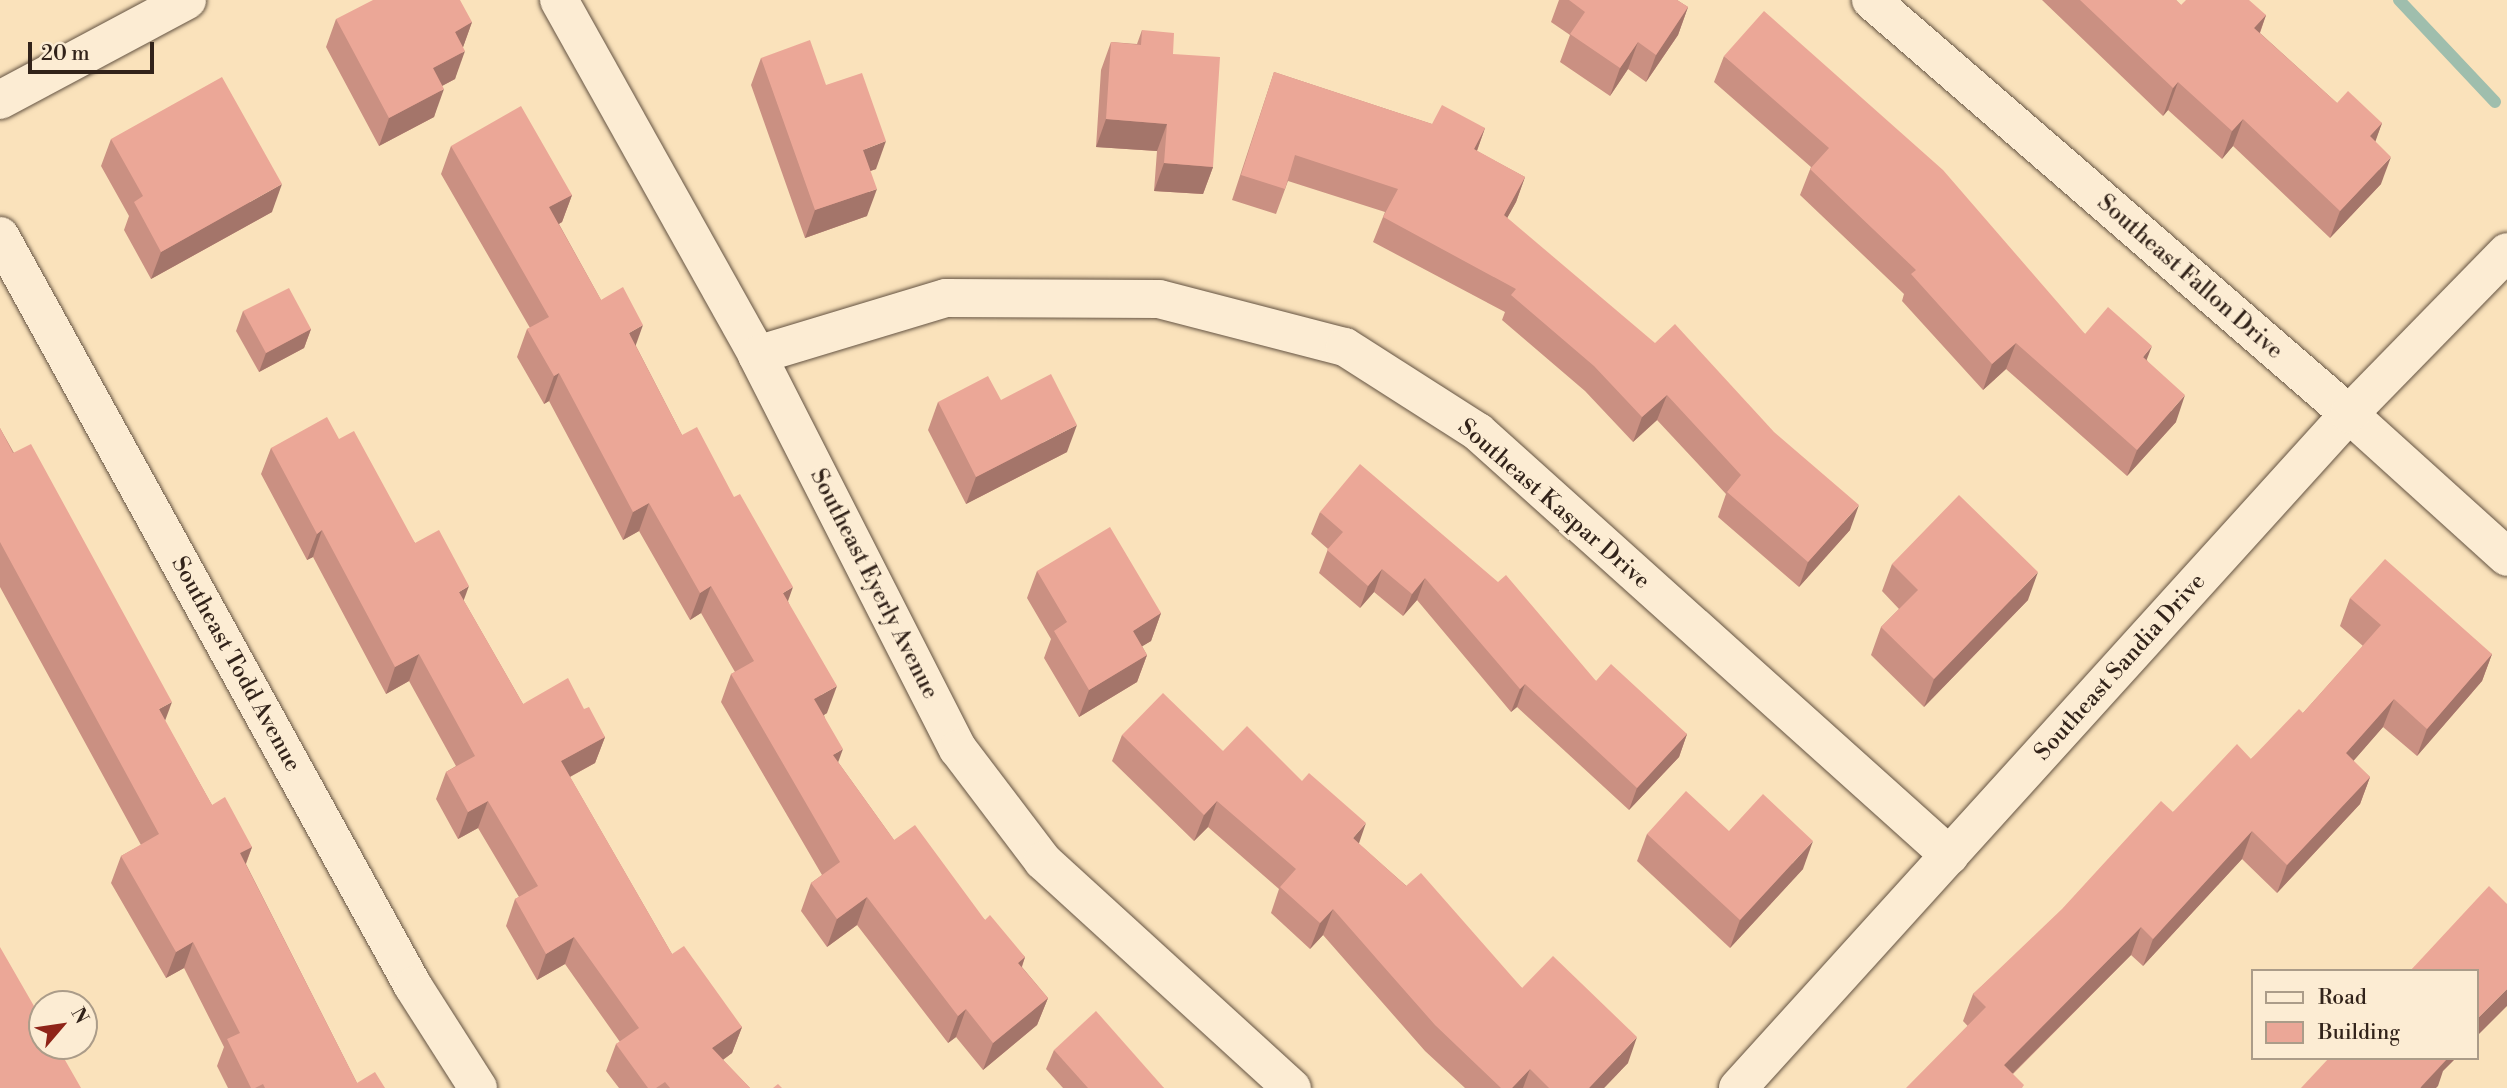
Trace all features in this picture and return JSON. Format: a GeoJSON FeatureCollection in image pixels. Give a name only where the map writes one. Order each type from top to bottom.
{"type":"FeatureCollection","features":[{"type":"Feature","properties":{"kind":"street"},"geometry":{"type":"LineString","coordinates":[[0,100],[187,0]]}},
{"type":"Feature","properties":{"kind":"street","name":"Southeast Eyerly Avenue"},"geometry":{"type":"LineString","coordinates":[[559,0],[757,355],[958,749],[1043,861],[1292,1088]]}},
{"type":"Feature","properties":{"kind":"street","name":"Southeast Fallon Drive"},"geometry":{"type":"LineString","coordinates":[[1871,0],[2349,414],[2507,556]]}},
{"type":"Feature","properties":{"kind":"street","name":"Southeast Todd Avenue"},"geometry":{"type":"LineString","coordinates":[[0,236],[413,986],[478,1088]]}},
{"type":"Feature","properties":{"kind":"street","name":"Southeast Sandia Drive"},"geometry":{"type":"LineString","coordinates":[[1738,1088],[2349,414],[2507,252]]}},
{"type":"Feature","properties":{"kind":"street","name":"Southeast Kaspar Drive"},"geometry":{"type":"LineString","coordinates":[[757,355],[946,298],[1159,299],[1345,347],[1478,432],[1950,856]]}},
{"type":"Feature","properties":{"kind":"building"},"geometry":{"type":"Polygon","coordinates":[[[373,0],[460,0],[472,22],[455,32],[465,51],[433,68],[444,89],[389,118],[336,19],[373,0]]]}},
{"type":"Feature","properties":{"kind":"building"},"geometry":{"type":"Polygon","coordinates":[[[1569,0],[1677,0],[1688,7],[1656,55],[1638,42],[1620,68],[1570,34],[1585,12],[1569,0]]]}},
{"type":"Feature","properties":{"kind":"building"},"geometry":{"type":"Polygon","coordinates":[[[2080,0],[2176,0],[2181,5],[2186,0],[2249,0],[2266,15],[2254,28],[2337,103],[2348,91],[2382,123],[2370,136],[2391,157],[2340,211],[2243,119],[2232,131],[2178,82],[2173,88],[2080,0]]]}},
{"type":"Feature","properties":{"kind":"building"},"geometry":{"type":"Polygon","coordinates":[[[1764,11],[1943,170],[2085,334],[2108,307],[2152,346],[2143,357],[2185,395],[2137,450],[2016,343],[1992,364],[1911,274],[1916,270],[1810,169],[1829,148],[1724,56],[1764,11]]]}},
{"type":"Feature","properties":{"kind":"building"},"geometry":{"type":"Polygon","coordinates":[[[1142,30],[1174,33],[1173,54],[1220,57],[1213,167],[1164,163],[1167,124],[1106,119],[1111,42],[1141,45],[1142,30]]]}},
{"type":"Feature","properties":{"kind":"building"},"geometry":{"type":"Polygon","coordinates":[[[810,40],[826,85],[862,73],[886,141],[863,150],[877,189],[815,210],[761,58],[810,40]]]}},
{"type":"Feature","properties":{"kind":"building"},"geometry":{"type":"Polygon","coordinates":[[[1274,72],[1432,124],[1442,105],[1485,128],[1474,149],[1525,177],[1504,215],[1655,343],[1675,324],[1774,432],[1859,505],[1808,562],[1727,492],[1741,475],[1667,395],[1642,417],[1594,366],[1511,295],[1516,289],[1383,217],[1398,189],[1295,155],[1285,189],[1241,175],[1274,72]]]}},
{"type":"Feature","properties":{"kind":"building"},"geometry":{"type":"Polygon","coordinates":[[[222,77],[282,184],[161,252],[134,202],[143,196],[111,139],[222,77]]]}},
{"type":"Feature","properties":{"kind":"building"},"geometry":{"type":"Polygon","coordinates":[[[521,106],[572,195],[549,207],[601,300],[623,287],[643,325],[629,333],[682,435],[697,427],[734,497],[740,494],[793,587],[783,593],[837,686],[814,699],[843,749],[833,755],[894,840],[915,825],[985,920],[990,915],[1025,957],[1018,963],[1048,998],[993,1043],[966,1009],[958,1016],[867,897],[837,919],[811,883],[840,862],[731,674],[754,661],[711,586],[700,593],[649,503],[633,512],[559,373],[554,376],[527,329],[549,317],[451,146],[521,106]]]}},
{"type":"Feature","properties":{"kind":"building"},"geometry":{"type":"Polygon","coordinates":[[[289,288],[311,329],[266,353],[243,311],[289,288]]]}},
{"type":"Feature","properties":{"kind":"building"},"geometry":{"type":"Polygon","coordinates":[[[1051,374],[1077,425],[976,477],[938,402],[988,376],[1001,400],[1051,374]]]}},
{"type":"Feature","properties":{"kind":"building"},"geometry":{"type":"Polygon","coordinates":[[[327,417],[339,439],[354,431],[415,543],[439,530],[469,586],[459,592],[523,704],[568,678],[584,709],[589,707],[605,737],[561,761],[672,954],[684,946],[742,1027],[712,1048],[750,1088],[670,1088],[665,1082],[656,1088],[648,1088],[616,1044],[639,1028],[574,937],[546,954],[515,899],[538,886],[488,801],[468,812],[446,772],[475,756],[419,654],[395,667],[322,530],[317,534],[271,448],[327,417]]]}},
{"type":"Feature","properties":{"kind":"building"},"geometry":{"type":"Polygon","coordinates":[[[0,428],[13,453],[31,444],[172,702],[159,709],[212,805],[225,797],[252,847],[240,853],[357,1083],[375,1072],[385,1088],[265,1088],[263,1084],[251,1088],[227,1039],[240,1033],[193,942],[176,952],[121,856],[159,834],[0,542],[0,428]]]}},
{"type":"Feature","properties":{"kind":"building"},"geometry":{"type":"Polygon","coordinates":[[[1360,464],[1498,582],[1506,575],[1596,681],[1611,664],[1687,734],[1637,788],[1525,684],[1520,689],[1425,578],[1412,594],[1382,569],[1368,586],[1327,550],[1343,532],[1320,512],[1360,464]]]}},
{"type":"Feature","properties":{"kind":"building"},"geometry":{"type":"Polygon","coordinates":[[[1959,495],[2038,572],[1934,679],[1881,627],[1918,590],[1892,564],[1959,495]]]}},
{"type":"Feature","properties":{"kind":"building"},"geometry":{"type":"Polygon","coordinates":[[[1110,527],[1161,613],[1133,631],[1147,655],[1089,690],[1054,631],[1067,622],[1037,571],[1110,527]]]}},
{"type":"Feature","properties":{"kind":"building"},"geometry":{"type":"Polygon","coordinates":[[[2385,559],[2492,654],[2427,729],[2394,699],[2346,753],[2370,777],[2287,865],[2252,831],[2153,939],[2141,927],[2004,1065],[2024,1085],[2022,1088],[1906,1088],[1986,1007],[1973,994],[2062,909],[2161,801],[2173,812],[2237,744],[2251,759],[2299,709],[2303,713],[2381,625],[2350,598],[2385,559]]]}},
{"type":"Feature","properties":{"kind":"building"},"geometry":{"type":"Polygon","coordinates":[[[1163,693],[1223,751],[1247,726],[1302,781],[1309,773],[1366,823],[1353,838],[1406,886],[1421,873],[1522,988],[1553,956],[1637,1037],[1589,1088],[1549,1088],[1530,1069],[1512,1088],[1501,1088],[1435,1025],[1333,909],[1320,923],[1280,887],[1296,869],[1217,801],[1204,815],[1122,735],[1163,693]]]}},
{"type":"Feature","properties":{"kind":"building"},"geometry":{"type":"Polygon","coordinates":[[[1686,791],[1729,831],[1763,794],[1813,841],[1740,920],[1647,834],[1686,791]]]}},
{"type":"Feature","properties":{"kind":"building"},"geometry":{"type":"Polygon","coordinates":[[[2489,886],[2507,904],[2507,989],[2479,1017],[2479,969],[2412,969],[2489,886]]]}},
{"type":"Feature","properties":{"kind":"building"},"geometry":{"type":"Polygon","coordinates":[[[0,947],[28,996],[28,1060],[65,1060],[81,1088],[0,1088],[0,947]]]}},
{"type":"Feature","properties":{"kind":"building"},"geometry":{"type":"Polygon","coordinates":[[[1096,1011],[1164,1088],[1088,1088],[1054,1050],[1096,1011]]]}},
{"type":"Feature","properties":{"kind":"building"},"geometry":{"type":"Polygon","coordinates":[[[2327,1060],[2446,1060],[2420,1088],[2301,1088],[2327,1060]]]}},
{"type":"Feature","properties":{"kind":"waterway"},"geometry":{"type":"LineString","coordinates":[[2399,0],[2495,102]]}}]}
